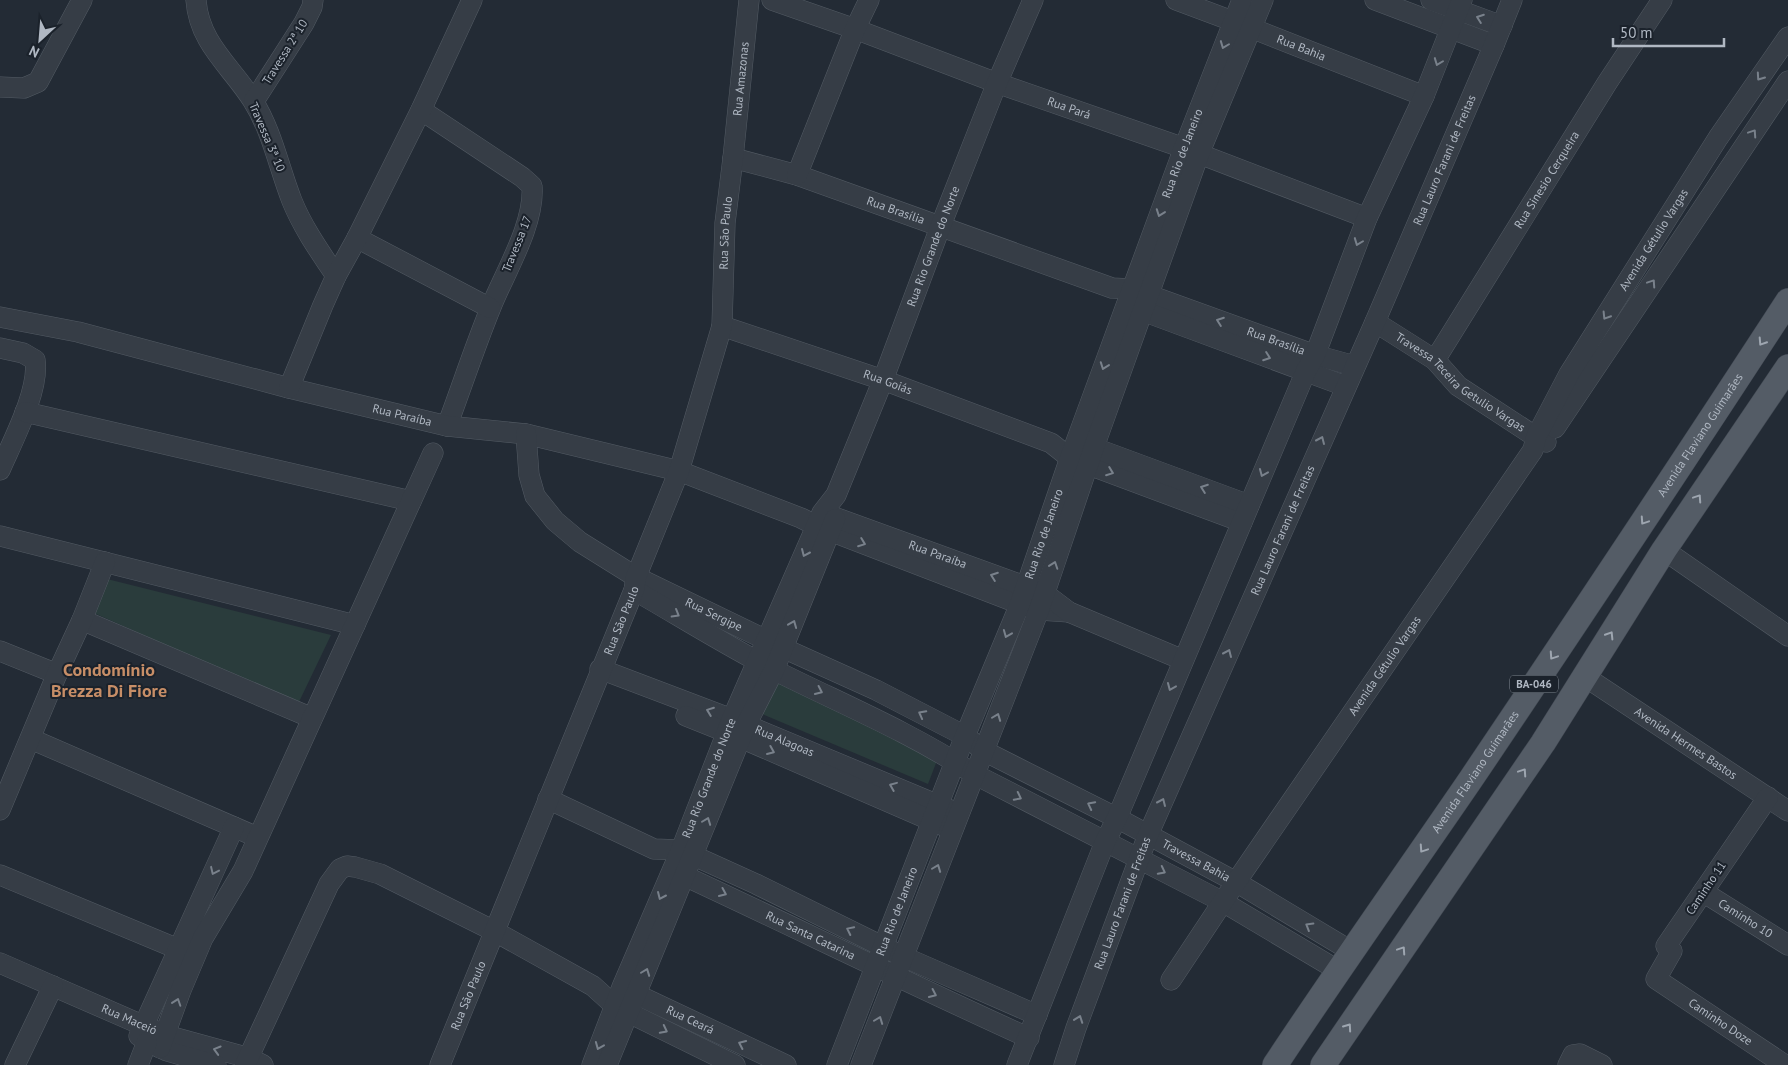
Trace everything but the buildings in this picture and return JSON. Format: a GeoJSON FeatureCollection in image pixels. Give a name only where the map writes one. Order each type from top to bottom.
{"type":"FeatureCollection","features":[{"type":"Feature","properties":{"kind":"main road","name":"Avenida Flaviano Guimarães"},"geometry":{"type":"LineString","coordinates":[[1275,1065],[1689,455],[1788,301]]}},
{"type":"Feature","properties":{"kind":"main road","name":"BA-046"},"geometry":{"type":"LineString","coordinates":[[1325,1064],[1543,743],[1664,550],[1788,367]]}},
{"type":"Feature","properties":{"kind":"main road"},"geometry":{"type":"LineString","coordinates":[[1511,718],[1512,732],[1520,742],[1525,745],[1543,743]]}},
{"type":"Feature","properties":{"kind":"main road"},"geometry":{"type":"LineString","coordinates":[[1472,777],[1487,774],[1497,778],[1505,798]]}},
{"type":"Feature","properties":{"kind":"street"},"geometry":{"type":"LineString","coordinates":[[0,86],[24,88],[38,82],[82,0]]}},
{"type":"Feature","properties":{"kind":"street","name":"Travessa 3ª 10"},"geometry":{"type":"LineString","coordinates":[[196,0],[201,24],[217,55],[254,102],[269,135],[300,220],[336,276]]}},
{"type":"Feature","properties":{"kind":"street","name":"Travessa 2ª 10"},"geometry":{"type":"LineString","coordinates":[[254,102],[304,23],[312,7],[313,0]]}},
{"type":"Feature","properties":{"kind":"street"},"geometry":{"type":"LineString","coordinates":[[289,388],[336,276],[422,110],[472,0]]}},
{"type":"Feature","properties":{"kind":"street","name":"Rua Amazonas"},"geometry":{"type":"LineString","coordinates":[[733,158],[749,0]]}},
{"type":"Feature","properties":{"kind":"street","name":"Rua Pará"},"geometry":{"type":"LineString","coordinates":[[772,0],[855,29],[997,83],[1191,151],[1367,218]]}},
{"type":"Feature","properties":{"kind":"street"},"geometry":{"type":"LineString","coordinates":[[797,174],[868,0]]}},
{"type":"Feature","properties":{"kind":"street","name":"Rua Rio Grande do Norte"},"geometry":{"type":"LineString","coordinates":[[607,1065],[626,1000],[650,940],[737,729],[775,644],[821,521],[836,494],[884,380],[997,83],[1033,0]]}},
{"type":"Feature","properties":{"kind":"street","name":"Rua Bahia"},"geometry":{"type":"LineString","coordinates":[[1176,0],[1243,24],[1424,96]]}},
{"type":"Feature","properties":{"kind":"street","name":"Rua Rio de Janeiro"},"geometry":{"type":"LineString","coordinates":[[1242,0],[1243,24]]}},
{"type":"Feature","properties":{"kind":"street","name":"Rua Rio de Janeiro"},"geometry":{"type":"LineString","coordinates":[[837,1065],[965,736],[1082,453],[1191,151],[1243,24],[1263,0]]}},
{"type":"Feature","properties":{"kind":"street"},"geometry":{"type":"LineString","coordinates":[[1375,0],[1494,46]]}},
{"type":"Feature","properties":{"kind":"street"},"geometry":{"type":"LineString","coordinates":[[1431,0],[1460,5],[1502,26]]}},
{"type":"Feature","properties":{"kind":"street","name":"Rua Lauro Farani de Freitas"},"geometry":{"type":"LineString","coordinates":[[1064,1065],[1148,835],[1345,386],[1375,322],[1512,0]]}},
{"type":"Feature","properties":{"kind":"street","name":"Rua Sinesio Cerqueira"},"geometry":{"type":"LineString","coordinates":[[1435,360],[1607,83],[1662,0]]}},
{"type":"Feature","properties":{"kind":"street"},"geometry":{"type":"LineString","coordinates":[[1017,1065],[1105,842],[1117,818],[1182,660],[1311,363],[1367,218],[1424,96],[1460,5]]}},
{"type":"Feature","properties":{"kind":"street","name":"Avenida Gétulio Vargas"},"geometry":{"type":"LineString","coordinates":[[1171,980],[1236,882],[1538,443],[1718,138],[1788,37]]}},
{"type":"Feature","properties":{"kind":"street","name":"Avenida Gétulio Vargas"},"geometry":{"type":"LineString","coordinates":[[1576,379],[1740,152],[1788,81]]}},
{"type":"Feature","properties":{"kind":"street","name":"Travessa 17"},"geometry":{"type":"LineString","coordinates":[[422,110],[522,177],[532,186],[529,219],[490,308],[447,426]]}},
{"type":"Feature","properties":{"kind":"street"},"geometry":{"type":"LineString","coordinates":[[1718,138],[1740,152]]}},
{"type":"Feature","properties":{"kind":"street","name":"Rua Brasília"},"geometry":{"type":"LineString","coordinates":[[733,158],[797,174],[1112,288],[1138,300],[1311,363],[1345,386]]}},
{"type":"Feature","properties":{"kind":"street","name":"Rua São Paulo"},"geometry":{"type":"LineString","coordinates":[[440,1065],[679,471],[722,326],[725,223],[733,158]]}},
{"type":"Feature","properties":{"kind":"street"},"geometry":{"type":"LineString","coordinates":[[357,238],[490,308]]}},
{"type":"Feature","properties":{"kind":"street","name":"Rua Paraíba"},"geometry":{"type":"LineString","coordinates":[[0,314],[78,332],[289,388],[447,426],[526,434],[679,471],[1069,612],[1182,660]]}},
{"type":"Feature","properties":{"kind":"street","name":"Travessa Teceira Getulio Vargas"},"geometry":{"type":"LineString","coordinates":[[1375,322],[1435,360],[1458,386],[1538,443]]}},
{"type":"Feature","properties":{"kind":"street","name":"Rua Goiás"},"geometry":{"type":"LineString","coordinates":[[722,326],[884,380],[1051,443],[1246,513]]}},
{"type":"Feature","properties":{"kind":"street"},"geometry":{"type":"LineString","coordinates":[[0,348],[23,353],[35,360],[36,368],[35,380],[25,412],[0,470]]}},
{"type":"Feature","properties":{"kind":"street","name":"Rua Brasília"},"geometry":{"type":"LineString","coordinates":[[1311,363],[1354,366]]}},
{"type":"Feature","properties":{"kind":"street"},"geometry":{"type":"LineString","coordinates":[[25,412],[411,501]]}},
{"type":"Feature","properties":{"kind":"street","name":"Rua Sergipe"},"geometry":{"type":"LineString","coordinates":[[526,434],[529,475],[535,496],[554,521],[580,542],[635,583],[766,666],[866,714],[956,762],[974,774]]}},
{"type":"Feature","properties":{"kind":"street"},"geometry":{"type":"LineString","coordinates":[[186,952],[203,938],[243,871],[433,453]]}},
{"type":"Feature","properties":{"kind":"street","name":"Rua Rio de Janeiro"},"geometry":{"type":"LineString","coordinates":[[861,1065],[1042,602],[1082,453]]}},
{"type":"Feature","properties":{"kind":"street"},"geometry":{"type":"LineString","coordinates":[[0,536],[354,625]]}},
{"type":"Feature","properties":{"kind":"street"},"geometry":{"type":"LineString","coordinates":[[1664,550],[1788,636]]}},
{"type":"Feature","properties":{"kind":"street"},"geometry":{"type":"LineString","coordinates":[[0,810],[105,562]]}},
{"type":"Feature","properties":{"kind":"street","name":"Rua Sergipe"},"geometry":{"type":"LineString","coordinates":[[635,583],[876,690],[965,736],[984,751]]}},
{"type":"Feature","properties":{"kind":"street"},"geometry":{"type":"LineString","coordinates":[[82,620],[312,718]]}},
{"type":"Feature","properties":{"kind":"street"},"geometry":{"type":"LineString","coordinates":[[0,651],[57,674]]}},
{"type":"Feature","properties":{"kind":"street","name":"Rua Alagoas"},"geometry":{"type":"LineString","coordinates":[[598,675],[737,729],[955,822]]}},
{"type":"Feature","properties":{"kind":"street","name":"Avenida Hermes Bastos"},"geometry":{"type":"LineString","coordinates":[[1584,676],[1788,810]]}},
{"type":"Feature","properties":{"kind":"street"},"geometry":{"type":"LineString","coordinates":[[866,714],[876,690]]}},
{"type":"Feature","properties":{"kind":"street"},"geometry":{"type":"LineString","coordinates":[[31,739],[257,837]]}},
{"type":"Feature","properties":{"kind":"street","name":"Travessa Bahia"},"geometry":{"type":"LineString","coordinates":[[984,751],[1117,818],[1236,882],[1345,961]]}},
{"type":"Feature","properties":{"kind":"street","name":"Travessa Bahia"},"geometry":{"type":"LineString","coordinates":[[974,774],[1223,902],[1345,961]]}},
{"type":"Feature","properties":{"kind":"street","name":"Caminho 11"},"geometry":{"type":"LineString","coordinates":[[1656,979],[1672,951],[1666,946],[1768,797]]}},
{"type":"Feature","properties":{"kind":"street","name":"Rua Santa Catarina"},"geometry":{"type":"LineString","coordinates":[[548,799],[654,849],[687,853],[756,884],[904,957],[1038,1015]]}},
{"type":"Feature","properties":{"kind":"street"},"geometry":{"type":"LineString","coordinates":[[138,1065],[155,1043],[181,990],[186,952],[234,826]]}},
{"type":"Feature","properties":{"kind":"street","name":"Rua Santa Catarina"},"geometry":{"type":"LineString","coordinates":[[654,849],[679,873],[1029,1038]]}},
{"type":"Feature","properties":{"kind":"street","name":"Rua Ceará"},"geometry":{"type":"LineString","coordinates":[[252,1063],[329,884],[340,869],[347,866],[380,874],[494,930],[593,986],[786,1065]]}},
{"type":"Feature","properties":{"kind":"street"},"geometry":{"type":"LineString","coordinates":[[0,875],[186,952]]}},
{"type":"Feature","properties":{"kind":"street"},"geometry":{"type":"LineString","coordinates":[[747,904],[756,884]]}},
{"type":"Feature","properties":{"kind":"street","name":"Caminho 10"},"geometry":{"type":"LineString","coordinates":[[1703,892],[1788,945]]}},
{"type":"Feature","properties":{"kind":"street","name":"Rua Maceió"},"geometry":{"type":"LineString","coordinates":[[0,963],[50,991],[155,1043],[216,1065]]}},
{"type":"Feature","properties":{"kind":"street","name":"Rua Maceió"},"geometry":{"type":"LineString","coordinates":[[0,977],[50,991]]}},
{"type":"Feature","properties":{"kind":"street","name":"Caminho Doze"},"geometry":{"type":"LineString","coordinates":[[1656,979],[1784,1065]]}},
{"type":"Feature","properties":{"kind":"street"},"geometry":{"type":"LineString","coordinates":[[966,1009],[975,988]]}},
{"type":"Feature","properties":{"kind":"street"},"geometry":{"type":"LineString","coordinates":[[15,1065],[50,991]]}},
{"type":"Feature","properties":{"kind":"street","name":"Rua Rio Grande do Norte"},"geometry":{"type":"LineString","coordinates":[[592,1065],[626,1000]]}},
{"type":"Feature","properties":{"kind":"street","name":"Rua Ceará"},"geometry":{"type":"LineString","coordinates":[[626,1000],[735,1065]]}},
{"type":"Feature","properties":{"kind":"street","name":"Rua Maceió"},"geometry":{"type":"LineString","coordinates":[[155,1043],[252,1063]]}},
{"type":"Feature","properties":{"kind":"street"},"geometry":{"type":"LineString","coordinates":[[1570,1060],[1580,1054],[1602,1065]]}},
{"type":"Feature","properties":{"kind":"shaded area"},"geometry":{"type":"Polygon","coordinates":[[[107,579],[331,635],[298,704],[94,613],[107,579]]]}},
{"type":"Feature","properties":{"kind":"shaded area"},"geometry":{"type":"Polygon","coordinates":[[[773,679],[938,758],[928,784],[757,712],[773,679]]]}},
{"type":"Feature","properties":{"kind":"district","name":"Condomínio Brezza Di Fiore"},"geometry":{"type":"Point","coordinates":[109,680]}}]}
